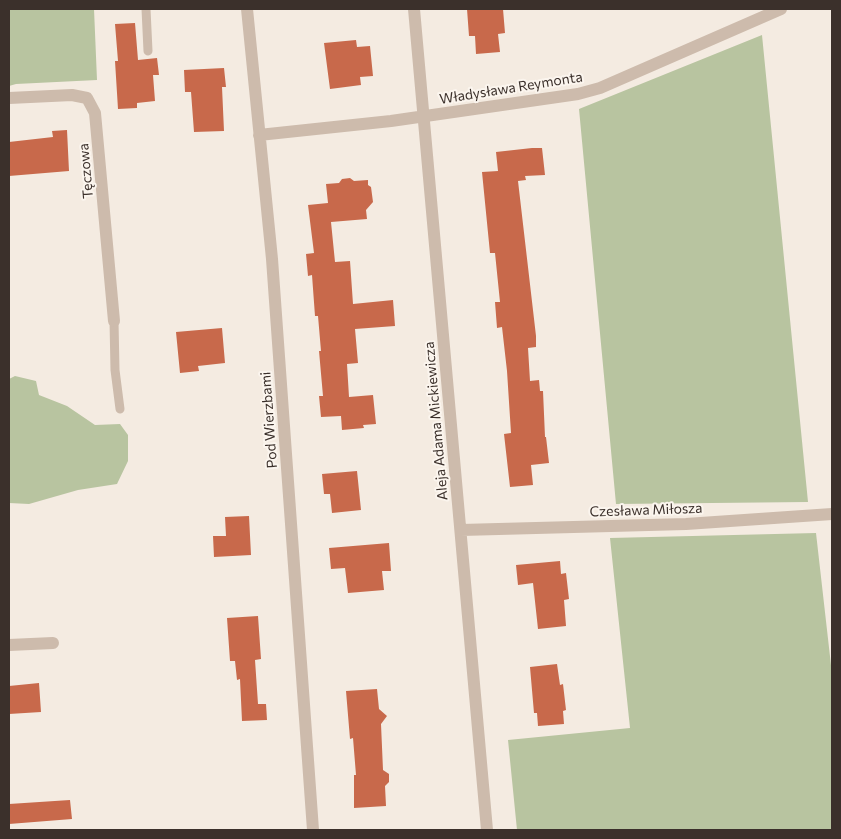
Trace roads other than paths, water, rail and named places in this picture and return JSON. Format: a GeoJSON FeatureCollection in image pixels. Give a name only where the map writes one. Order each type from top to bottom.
{"type":"FeatureCollection","features":[{"type":"Feature","properties":{"kind":"street","name":"Pod Wierzbami"},"geometry":{"type":"LineString","coordinates":[[247,9],[272,258],[313,830]]}},
{"type":"Feature","properties":{"kind":"street","name":"Aleja Adama Mickiewicza"},"geometry":{"type":"LineString","coordinates":[[414,9],[487,830]]}},
{"type":"Feature","properties":{"kind":"street","name":"Władysława Reymonta"},"geometry":{"type":"LineString","coordinates":[[259,135],[423,116],[578,94],[600,88],[781,9]]}},
{"type":"Feature","properties":{"kind":"street","name":"Tęczowa"},"geometry":{"type":"LineString","coordinates":[[9,98],[72,95],[87,98],[95,113],[114,321]]}},
{"type":"Feature","properties":{"kind":"street","name":"Czesława Miłosza"},"geometry":{"type":"LineString","coordinates":[[461,530],[686,524],[832,514]]}},
{"type":"Feature","properties":{"kind":"street"},"geometry":{"type":"LineString","coordinates":[[9,645],[53,643]]}},
{"type":"Feature","properties":{"kind":"lane"},"geometry":{"type":"LineString","coordinates":[[146,9],[148,51]]}},
{"type":"Feature","properties":{"kind":"lane"},"geometry":{"type":"LineString","coordinates":[[114,321],[115,370],[120,409]]}}]}
